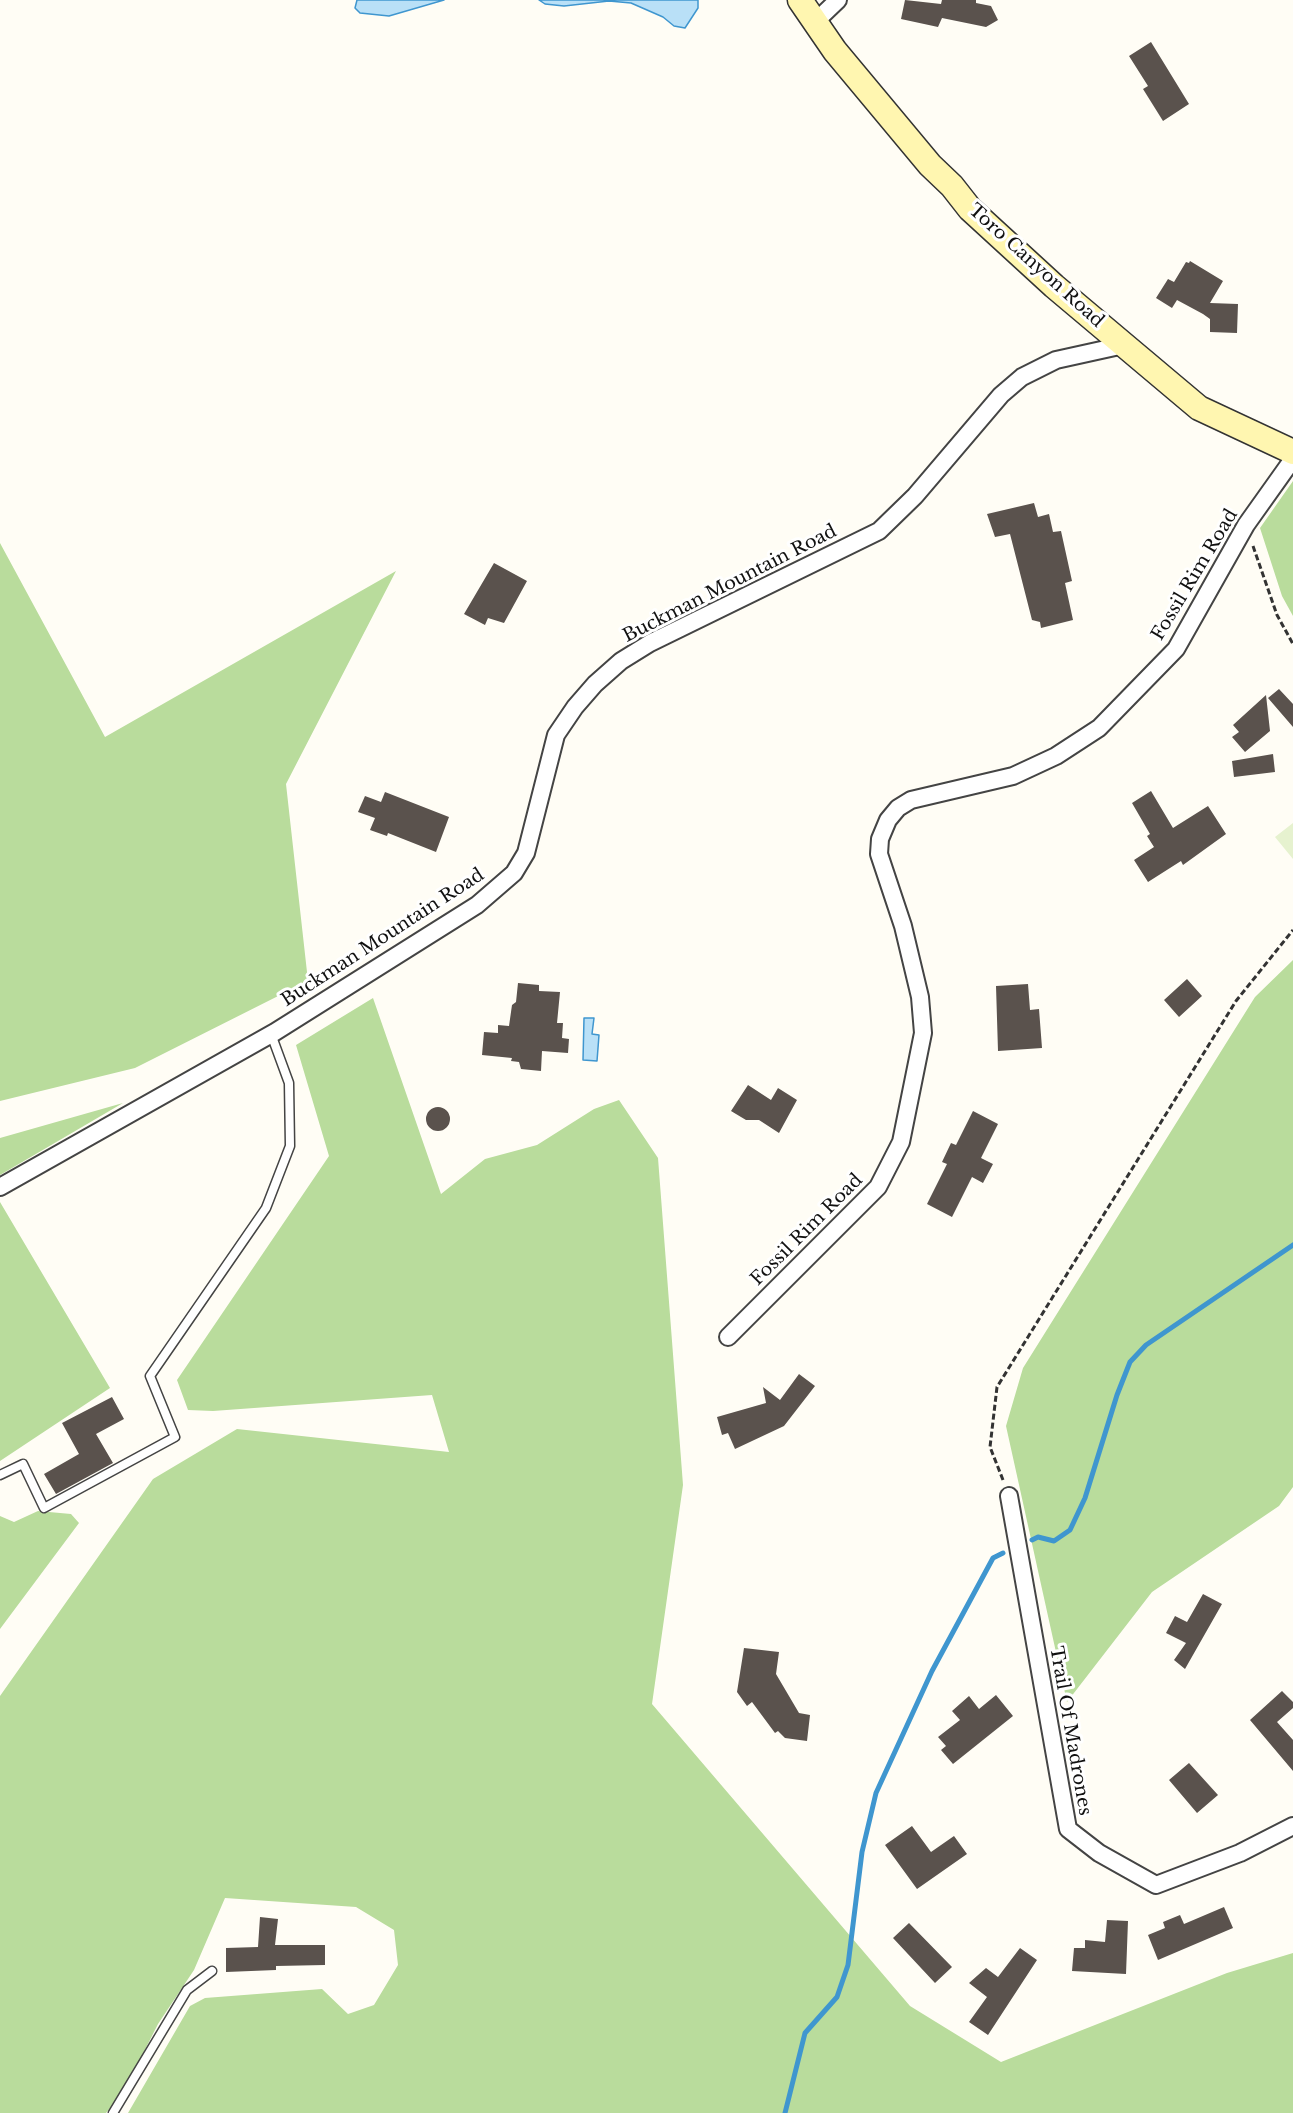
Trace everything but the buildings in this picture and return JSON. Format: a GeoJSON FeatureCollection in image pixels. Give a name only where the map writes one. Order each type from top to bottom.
{"type":"FeatureCollection","features":[{"type":"Feature","properties":{"kind":"street","name":"Toro Canyon Road"},"geometry":{"type":"LineString","coordinates":[[800,0],[859,81],[970,209],[1054,286],[1198,408],[1293,452]]}},
{"type":"Feature","properties":{"kind":"street"},"geometry":{"type":"LineString","coordinates":[[815,22],[838,0]]}},
{"type":"Feature","properties":{"kind":"street","name":"Buckman Mountain Road"},"geometry":{"type":"LineString","coordinates":[[0,1187],[271,1034],[477,905],[514,873],[530,843],[556,735],[575,707],[595,684],[621,661],[650,643],[879,531],[915,496],[1001,395],[1022,377],[1056,360],[1124,345]]}},
{"type":"Feature","properties":{"kind":"street","name":"Fossil Rim Road"},"geometry":{"type":"LineString","coordinates":[[728,1337],[878,1187],[901,1143],[923,1033],[920,997],[905,936],[879,854],[880,838],[888,820],[898,808],[911,800],[1013,776],[1056,756],[1100,728],[1176,649],[1246,525],[1293,459]]}},
{"type":"Feature","properties":{"kind":"street","name":"Trail Of Madrones"},"geometry":{"type":"LineString","coordinates":[[1009,1496],[1068,1829],[1099,1853],[1156,1885],[1240,1853],[1293,1826]]}},
{"type":"Feature","properties":{"kind":"lane"},"geometry":{"type":"LineString","coordinates":[[0,1475],[23,1464],[44,1508],[175,1437],[150,1376],[266,1208],[290,1146],[289,1083],[271,1034]]}},
{"type":"Feature","properties":{"kind":"lane"},"geometry":{"type":"LineString","coordinates":[[113,2113],[187,1990],[212,1971]]}},
{"type":"Feature","properties":{"kind":"path"},"geometry":{"type":"LineString","coordinates":[[1246,525],[1277,615],[1293,644]]}},
{"type":"Feature","properties":{"kind":"path"},"geometry":{"type":"LineString","coordinates":[[1009,1496],[990,1447],[997,1387],[1236,1002],[1293,930]]}},
{"type":"Feature","properties":{"kind":"green space"},"geometry":{"type":"Polygon","coordinates":[[[1293,481],[1293,616],[1282,596],[1260,528],[1293,481]]]}},
{"type":"Feature","properties":{"kind":"green space"},"geometry":{"type":"Polygon","coordinates":[[[0,543],[105,737],[396,571],[286,784],[308,981],[135,1068],[0,1101],[0,543]]]}},
{"type":"Feature","properties":{"kind":"green space"},"geometry":{"type":"Polygon","coordinates":[[[1293,823],[1293,859],[1275,837],[1293,823]]]}},
{"type":"Feature","properties":{"kind":"green space"},"geometry":{"type":"Polygon","coordinates":[[[1293,960],[1293,1487],[1279,1506],[1152,1592],[1067,1702],[1006,1426],[1023,1368],[1255,997],[1293,960]]]}},
{"type":"Feature","properties":{"kind":"green space"},"geometry":{"type":"Polygon","coordinates":[[[373,998],[441,1194],[485,1159],[537,1145],[594,1109],[619,1100],[658,1158],[683,1485],[652,1704],[910,2006],[1001,2062],[1227,1973],[1293,1953],[1293,2113],[128,2113],[190,2006],[205,1998],[322,1989],[348,2014],[374,2005],[398,1965],[394,1930],[356,1907],[225,1898],[194,1970],[158,2024],[124,2091],[106,2113],[0,2113],[0,1696],[153,1479],[237,1429],[449,1452],[432,1395],[213,1411],[188,1410],[177,1380],[329,1156],[296,1045],[373,998]]]}},
{"type":"Feature","properties":{"kind":"green space"},"geometry":{"type":"Polygon","coordinates":[[[123,1103],[0,1175],[0,1138],[123,1103]]]}},
{"type":"Feature","properties":{"kind":"green space"},"geometry":{"type":"Polygon","coordinates":[[[0,1202],[110,1388],[0,1461],[0,1202]]]}},
{"type":"Feature","properties":{"kind":"green space"},"geometry":{"type":"Polygon","coordinates":[[[38,1511],[71,1514],[79,1523],[0,1629],[0,1516],[14,1522],[38,1511]]]}},
{"type":"Feature","properties":{"kind":"water"},"geometry":{"type":"Polygon","coordinates":[[[357,0],[444,0],[389,16],[360,13],[355,8],[357,0]]]}},
{"type":"Feature","properties":{"kind":"water"},"geometry":{"type":"Polygon","coordinates":[[[539,0],[698,0],[698,8],[685,28],[674,26],[663,17],[631,3],[609,1],[564,6],[545,4],[539,0]]]}},
{"type":"Feature","properties":{"kind":"water"},"geometry":{"type":"Polygon","coordinates":[[[584,1018],[594,1018],[592,1034],[599,1035],[597,1061],[583,1060],[584,1018]]]}},
{"type":"Feature","properties":{"kind":"waterway"},"geometry":{"type":"LineString","coordinates":[[1032,1540],[1038,1537],[1054,1541],[1070,1530],[1085,1498],[1117,1395],[1130,1362],[1146,1345],[1293,1245]]}},
{"type":"Feature","properties":{"kind":"waterway"},"geometry":{"type":"LineString","coordinates":[[785,2113],[805,2033],[837,1997],[848,1965],[862,1852],[876,1793],[932,1671],[993,1558],[1003,1553]]}}]}
